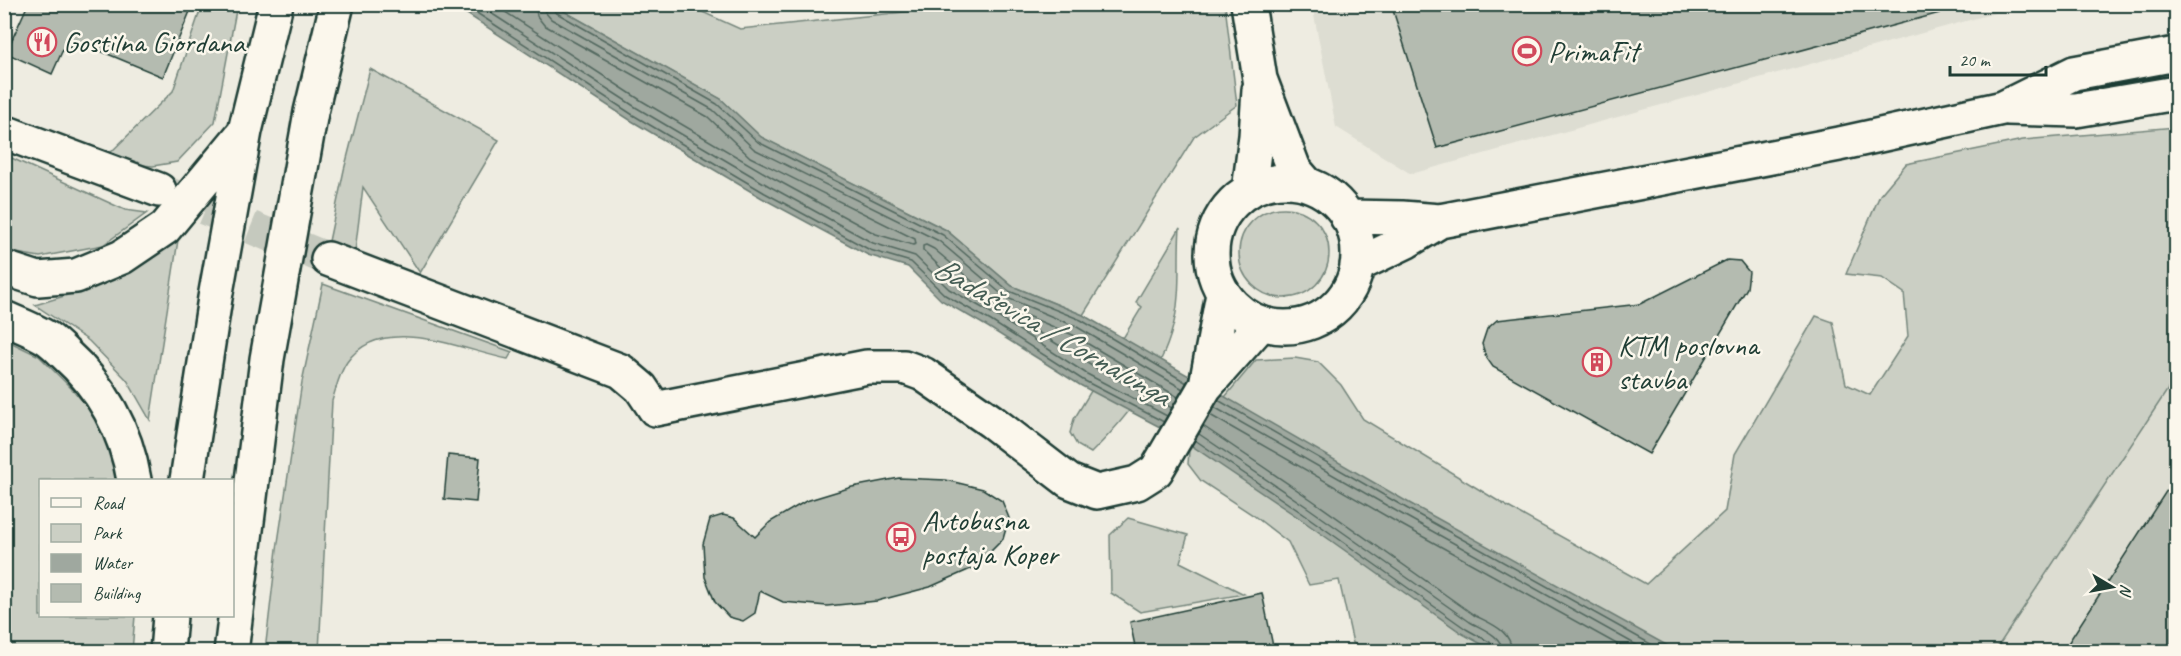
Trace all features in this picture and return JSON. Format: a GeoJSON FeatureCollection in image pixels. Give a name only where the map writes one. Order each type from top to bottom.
{"type":"FeatureCollection","features":[{"type":"Feature","properties":{"kind":"main road"},"geometry":{"type":"LineString","coordinates":[[187,479],[215,298],[245,131],[276,4]]}},
{"type":"Feature","properties":{"kind":"main road"},"geometry":{"type":"LineString","coordinates":[[231,651],[267,359],[311,112],[338,4]]}},
{"type":"Feature","properties":{"kind":"main road"},"geometry":{"type":"LineString","coordinates":[[1248,4],[1260,79],[1294,169],[1307,184]]}},
{"type":"Feature","properties":{"kind":"main road"},"geometry":{"type":"LineString","coordinates":[[1347,217],[1402,218],[1440,222],[1839,144],[2003,108],[2074,74],[2176,54]]}},
{"type":"Feature","properties":{"kind":"main road"},"geometry":{"type":"LineString","coordinates":[[1249,191],[1260,79]]}},
{"type":"Feature","properties":{"kind":"main road"},"geometry":{"type":"LineString","coordinates":[[2003,108],[2076,110],[2176,93]]}},
{"type":"Feature","properties":{"kind":"main road"},"geometry":{"type":"LineString","coordinates":[[4,268],[38,279],[76,276],[122,257],[165,228],[245,131]]}},
{"type":"Feature","properties":{"kind":"main road"},"geometry":{"type":"LineString","coordinates":[[4,132],[159,190]]}},
{"type":"Feature","properties":{"kind":"main road"},"geometry":{"type":"LineString","coordinates":[[1292,181],[1307,184],[1334,200],[1352,225],[1357,240],[1358,265],[1355,277],[1343,300],[1331,312],[1316,321],[1281,328],[1262,324],[1240,312],[1223,294],[1213,267],[1214,237],[1227,211],[1236,200],[1249,191],[1276,182],[1292,181]]}},
{"type":"Feature","properties":{"kind":"main road"},"geometry":{"type":"LineString","coordinates":[[1358,265],[1440,222]]}},
{"type":"Feature","properties":{"kind":"main road"},"geometry":{"type":"LineString","coordinates":[[328,259],[621,371],[642,388],[655,409],[867,366],[904,366],[933,381],[1069,481],[1097,492],[1137,483],[1156,471],[1205,387],[1262,324]]}},
{"type":"Feature","properties":{"kind":"main road"},"geometry":{"type":"LineString","coordinates":[[1205,387],[1223,294]]}},
{"type":"Feature","properties":{"kind":"main road"},"geometry":{"type":"LineString","coordinates":[[4,318],[48,339],[76,363],[102,395],[119,425],[135,479]]}},
{"type":"Feature","properties":{"kind":"shaded area"},"geometry":{"type":"Polygon","coordinates":[[[1312,5],[2024,5],[1411,174],[1336,127],[1312,5]]]}},
{"type":"Feature","properties":{"kind":"shaded area"},"geometry":{"type":"Polygon","coordinates":[[[2176,377],[2176,651],[1995,652],[2085,515],[2176,377]]]}},
{"type":"Feature","properties":{"kind":"green space"},"geometry":{"type":"Polygon","coordinates":[[[981,4],[1225,5],[1237,105],[1194,137],[1083,315],[1012,286],[946,230],[761,137],[721,99],[553,5],[687,5],[740,29],[981,4]]]}},
{"type":"Feature","properties":{"kind":"green space"},"geometry":{"type":"Polygon","coordinates":[[[202,5],[237,5],[215,122],[177,162],[153,166],[128,164],[110,153],[173,91],[202,5]]]}},
{"type":"Feature","properties":{"kind":"green space"},"geometry":{"type":"Polygon","coordinates":[[[370,69],[499,140],[420,273],[363,187],[355,251],[328,246],[344,170],[370,69]]]}},
{"type":"Feature","properties":{"kind":"green space"},"geometry":{"type":"Polygon","coordinates":[[[2176,127],[2176,377],[1995,651],[1367,651],[1353,643],[1339,580],[1309,585],[1288,542],[1253,515],[1201,481],[1188,464],[1189,451],[1225,397],[1256,360],[1295,358],[1318,362],[1341,385],[1363,419],[1508,507],[1646,584],[1725,511],[1735,454],[1816,316],[1833,322],[1846,384],[1870,395],[1908,336],[1904,293],[1882,278],[1846,274],[1880,195],[1906,164],[2023,140],[2176,127]]]}},
{"type":"Feature","properties":{"kind":"green space"},"geometry":{"type":"Polygon","coordinates":[[[5,155],[125,210],[147,213],[103,245],[40,257],[5,251],[5,155]]]}},
{"type":"Feature","properties":{"kind":"green space"},"geometry":{"type":"Polygon","coordinates":[[[1284,208],[1301,211],[1316,221],[1326,236],[1329,253],[1326,270],[1316,285],[1301,295],[1284,298],[1267,295],[1252,285],[1242,270],[1239,253],[1242,236],[1252,221],[1267,211],[1284,208]]]}},
{"type":"Feature","properties":{"kind":"green space"},"geometry":{"type":"Polygon","coordinates":[[[1180,228],[1178,296],[1169,341],[1149,382],[1136,401],[1091,453],[1077,445],[1070,433],[1074,419],[1142,307],[1136,302],[1180,228]]]}},
{"type":"Feature","properties":{"kind":"green space"},"geometry":{"type":"Polygon","coordinates":[[[178,240],[150,420],[127,380],[89,341],[35,305],[84,290],[132,270],[178,240]]]}},
{"type":"Feature","properties":{"kind":"green space"},"geometry":{"type":"Polygon","coordinates":[[[323,284],[512,352],[508,359],[423,338],[401,337],[380,339],[362,347],[347,362],[332,401],[319,651],[265,651],[277,549],[302,382],[323,284]]]}},
{"type":"Feature","properties":{"kind":"green space"},"geometry":{"type":"Polygon","coordinates":[[[4,339],[39,356],[74,391],[104,427],[123,479],[39,479],[39,617],[135,617],[132,651],[5,651],[4,339]]]}},
{"type":"Feature","properties":{"kind":"green space"},"geometry":{"type":"Polygon","coordinates":[[[1128,518],[1188,535],[1180,562],[1244,594],[1140,612],[1111,593],[1110,535],[1128,518]]]}},
{"type":"Feature","properties":{"kind":"water","name":"Badaševica / Cornalunga"},"geometry":{"type":"Polygon","coordinates":[[[453,5],[553,5],[721,99],[761,137],[946,230],[1012,286],[1083,315],[1411,504],[1677,651],[1494,651],[1463,634],[1299,518],[1177,436],[1080,385],[941,300],[908,267],[868,255],[762,198],[630,120],[453,5]]]}},
{"type":"Feature","properties":{"kind":"building"},"geometry":{"type":"Polygon","coordinates":[[[28,4],[193,4],[163,77],[74,40],[70,48],[65,45],[52,74],[6,53],[28,4]]]}},
{"type":"Feature","properties":{"kind":"building"},"geometry":{"type":"Polygon","coordinates":[[[1391,4],[1939,4],[1940,13],[1437,148],[1391,4]]]}},
{"type":"Feature","properties":{"kind":"building","name":"KTM poslovna stavba"},"geometry":{"type":"Polygon","coordinates":[[[1727,260],[1740,261],[1749,272],[1747,288],[1649,454],[1493,367],[1486,357],[1482,344],[1487,329],[1497,320],[1640,304],[1727,260]]]}},
{"type":"Feature","properties":{"kind":"building"},"geometry":{"type":"Polygon","coordinates":[[[448,455],[480,458],[476,502],[444,499],[448,455]]]}},
{"type":"Feature","properties":{"kind":"building"},"geometry":{"type":"Polygon","coordinates":[[[2176,476],[2176,651],[2063,651],[2176,476]]]}},
{"type":"Feature","properties":{"kind":"building"},"geometry":{"type":"Polygon","coordinates":[[[899,478],[946,480],[983,489],[1002,501],[1009,518],[1003,539],[975,567],[930,587],[877,601],[827,606],[783,602],[760,591],[755,613],[743,621],[729,617],[715,602],[705,577],[703,544],[710,519],[723,515],[734,518],[755,537],[770,522],[806,501],[852,487],[899,478]]]}},
{"type":"Feature","properties":{"kind":"building"},"geometry":{"type":"Polygon","coordinates":[[[1262,593],[1274,651],[1136,651],[1130,622],[1262,593]]]}},
{"type":"Feature","properties":{"kind":"tunnel"},"geometry":{"type":"LineString","coordinates":[[160,190],[328,259]]}},
{"type":"Feature","properties":{"kind":"place","name":"Gostilna Giordana"},"geometry":{"type":"Point","coordinates":[42,42]}},
{"type":"Feature","properties":{"kind":"place","name":"PrimaFit"},"geometry":{"type":"Point","coordinates":[1527,51]}},
{"type":"Feature","properties":{"kind":"place","name":"KTM poslovna stavba"},"geometry":{"type":"Point","coordinates":[1597,362]}},
{"type":"Feature","properties":{"kind":"place","name":"Avtobusna postaja Koper"},"geometry":{"type":"Point","coordinates":[901,537]}}]}
